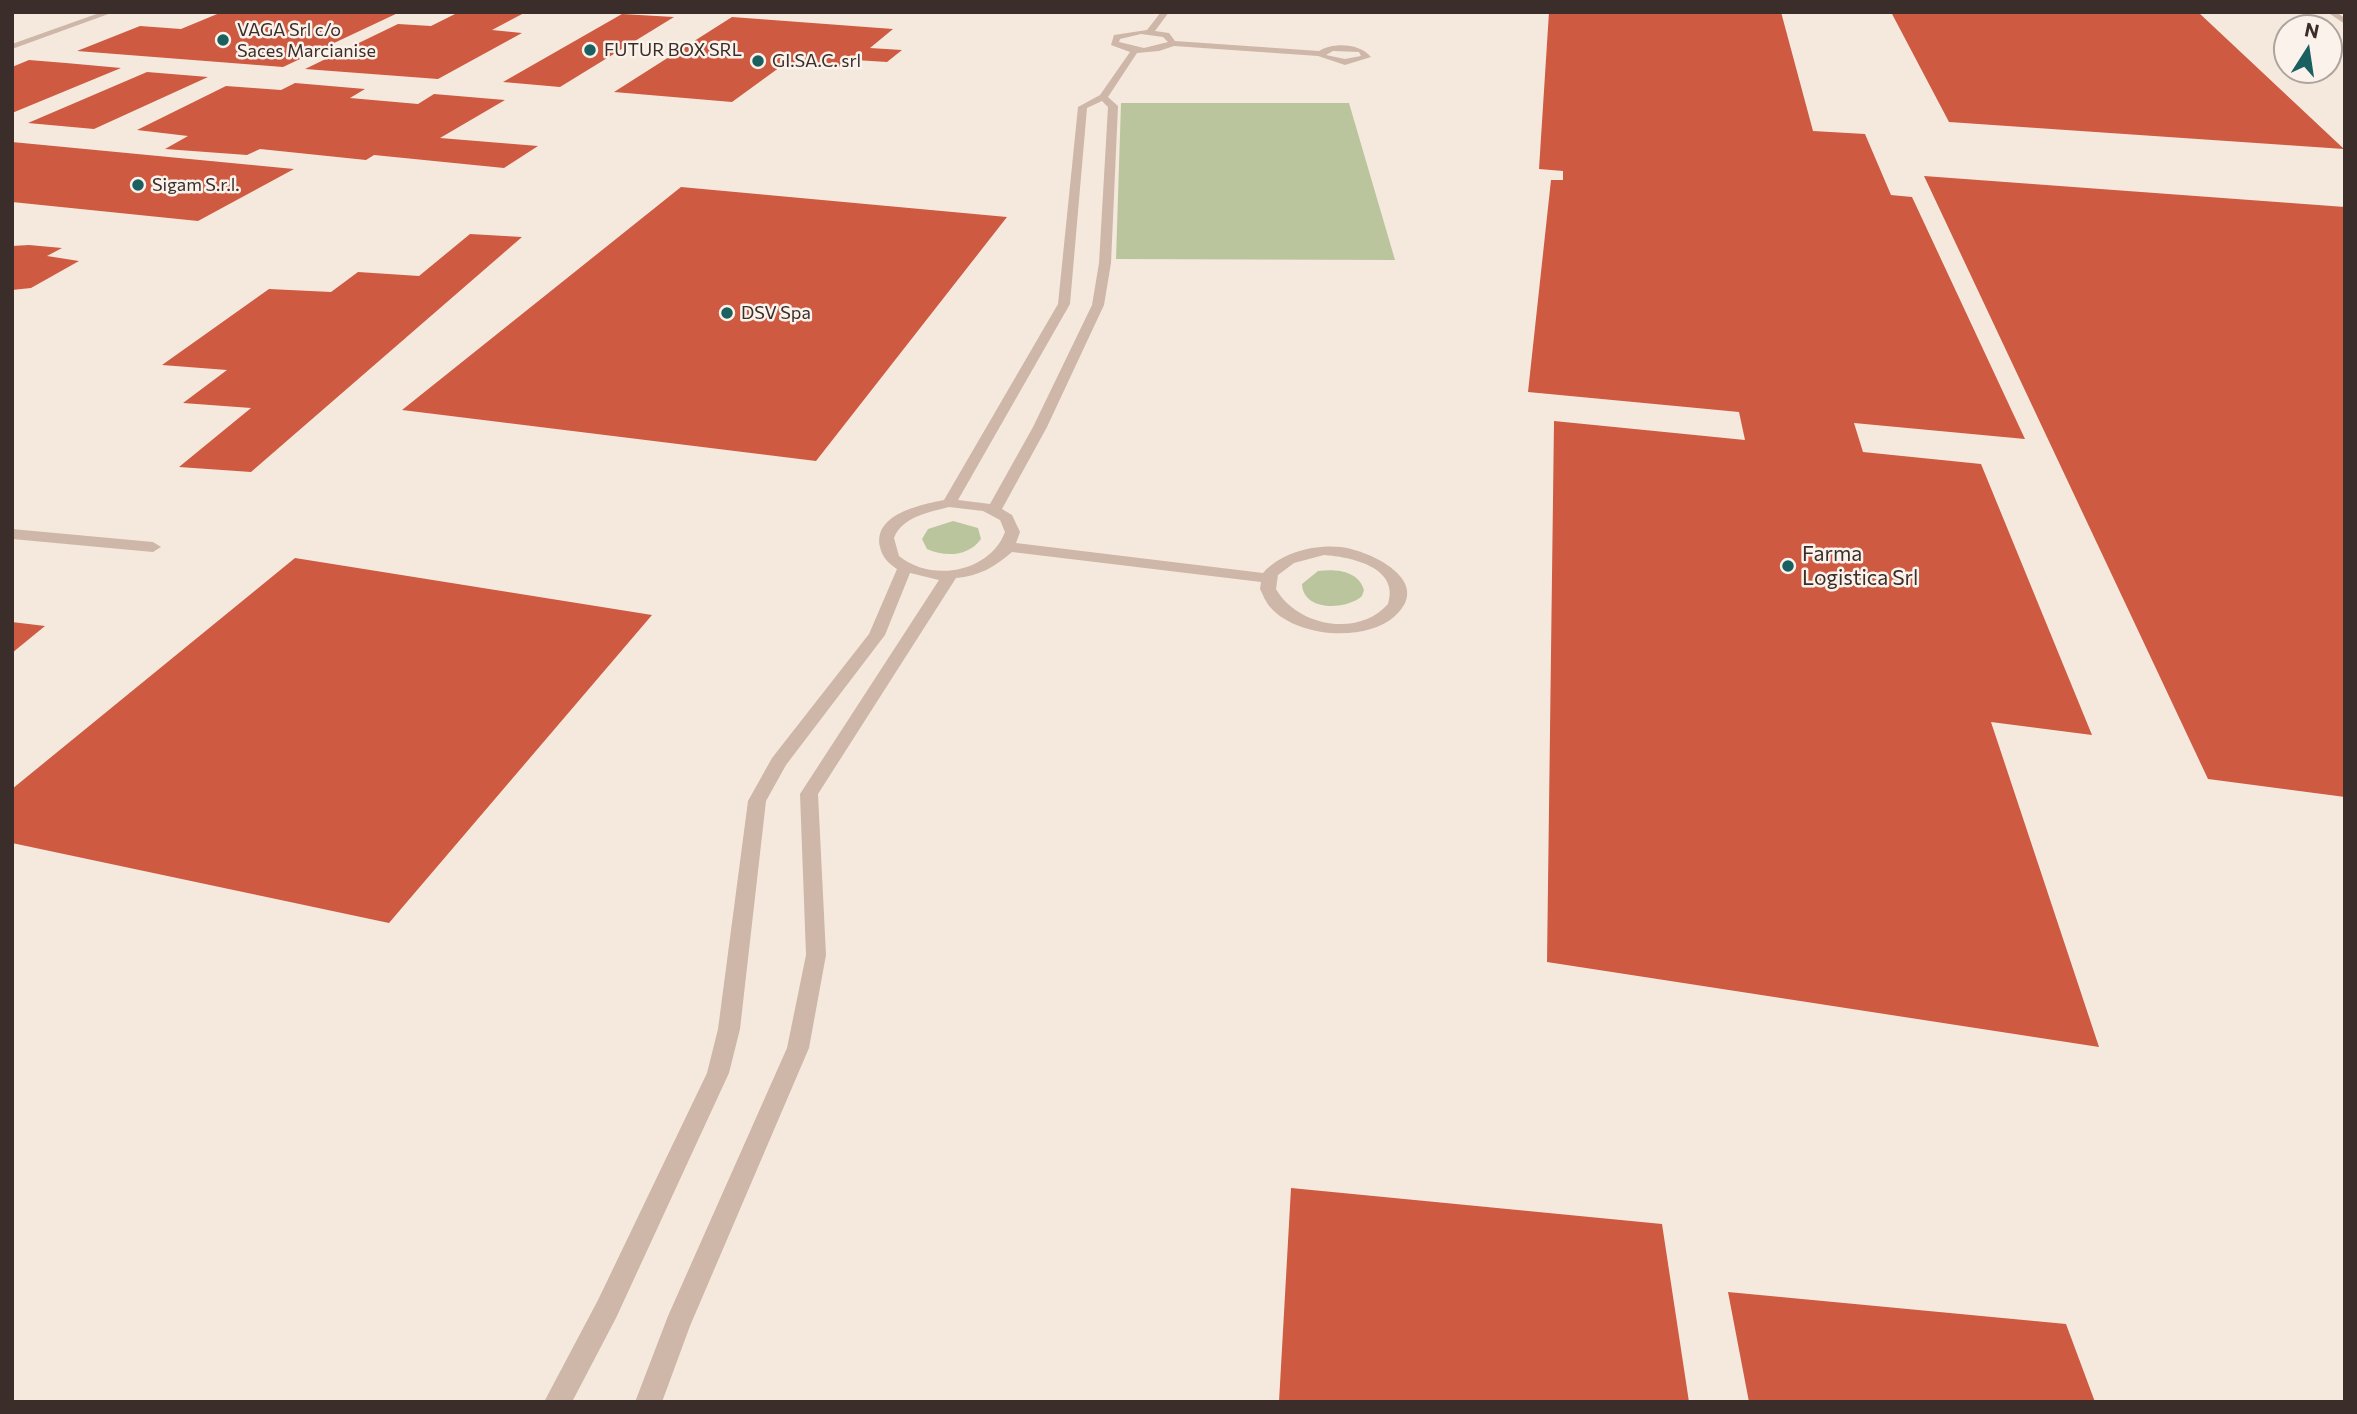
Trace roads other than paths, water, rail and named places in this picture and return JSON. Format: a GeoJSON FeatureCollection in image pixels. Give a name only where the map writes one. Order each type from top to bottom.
{"type":"FeatureCollection","features":[{"type":"Feature","properties":{"kind":"street"},"geometry":{"type":"LineString","coordinates":[[15,45],[110,12]]}},
{"type":"Feature","properties":{"kind":"street"},"geometry":{"type":"LineString","coordinates":[[1150,32],[1165,12]]}},
{"type":"Feature","properties":{"kind":"street"},"geometry":{"type":"LineString","coordinates":[[2331,12],[2345,22]]}},
{"type":"Feature","properties":{"kind":"street"},"geometry":{"type":"LineString","coordinates":[[1173,43],[1171,37],[1150,32],[1123,34],[1114,40],[1118,46],[1135,50],[1155,49],[1173,43],[1321,54]]}},
{"type":"Feature","properties":{"kind":"street"},"geometry":{"type":"LineString","coordinates":[[949,503],[1064,304],[1083,107],[1103,97],[1135,50]]}},
{"type":"Feature","properties":{"kind":"street"},"geometry":{"type":"LineString","coordinates":[[993,510],[1040,427],[1098,305],[1105,263],[1113,106],[1103,97]]}},
{"type":"Feature","properties":{"kind":"street"},"geometry":{"type":"LineString","coordinates":[[949,503],[980,505],[993,510],[1012,526],[1014,536],[1010,547],[987,565],[951,575],[918,572],[892,558],[887,547],[888,534],[896,523],[910,513],[949,503]]}},
{"type":"Feature","properties":{"kind":"street"},"geometry":{"type":"LineString","coordinates":[[12,534],[153,547]]}},
{"type":"Feature","properties":{"kind":"street"},"geometry":{"type":"LineString","coordinates":[[1010,547],[1268,578]]}},
{"type":"Feature","properties":{"kind":"street"},"geometry":{"type":"LineString","coordinates":[[1324,550],[1344,551],[1363,556],[1386,569],[1399,586],[1399,598],[1391,611],[1376,621],[1356,627],[1333,629],[1309,625],[1281,611],[1267,592],[1268,578],[1288,558],[1324,550]]}},
{"type":"Feature","properties":{"kind":"street"},"geometry":{"type":"LineString","coordinates":[[556,1402],[607,1309],[718,1073],[729,1029],[757,801],[778,762],[877,635],[905,567]]}},
{"type":"Feature","properties":{"kind":"street"},"geometry":{"type":"LineString","coordinates":[[648,1402],[677,1325],[798,1048],[816,955],[809,794],[951,575]]}},
{"type":"Feature","properties":{"kind":"place","name":"VAGA Srl c/o Saces Marcianise"},"geometry":{"type":"Point","coordinates":[223,40]}},
{"type":"Feature","properties":{"kind":"place","name":"FUTUR BOX SRL"},"geometry":{"type":"Point","coordinates":[590,50]}},
{"type":"Feature","properties":{"kind":"place","name":"GI.SA.C. srl"},"geometry":{"type":"Point","coordinates":[758,61]}},
{"type":"Feature","properties":{"kind":"place","name":"Sigam S.r.l."},"geometry":{"type":"Point","coordinates":[138,185]}},
{"type":"Feature","properties":{"kind":"place","name":"DSV Spa"},"geometry":{"type":"Point","coordinates":[727,313]}},
{"type":"Feature","properties":{"kind":"place","name":"Farma Logistica Srl"},"geometry":{"type":"Point","coordinates":[1788,566]}}]}
